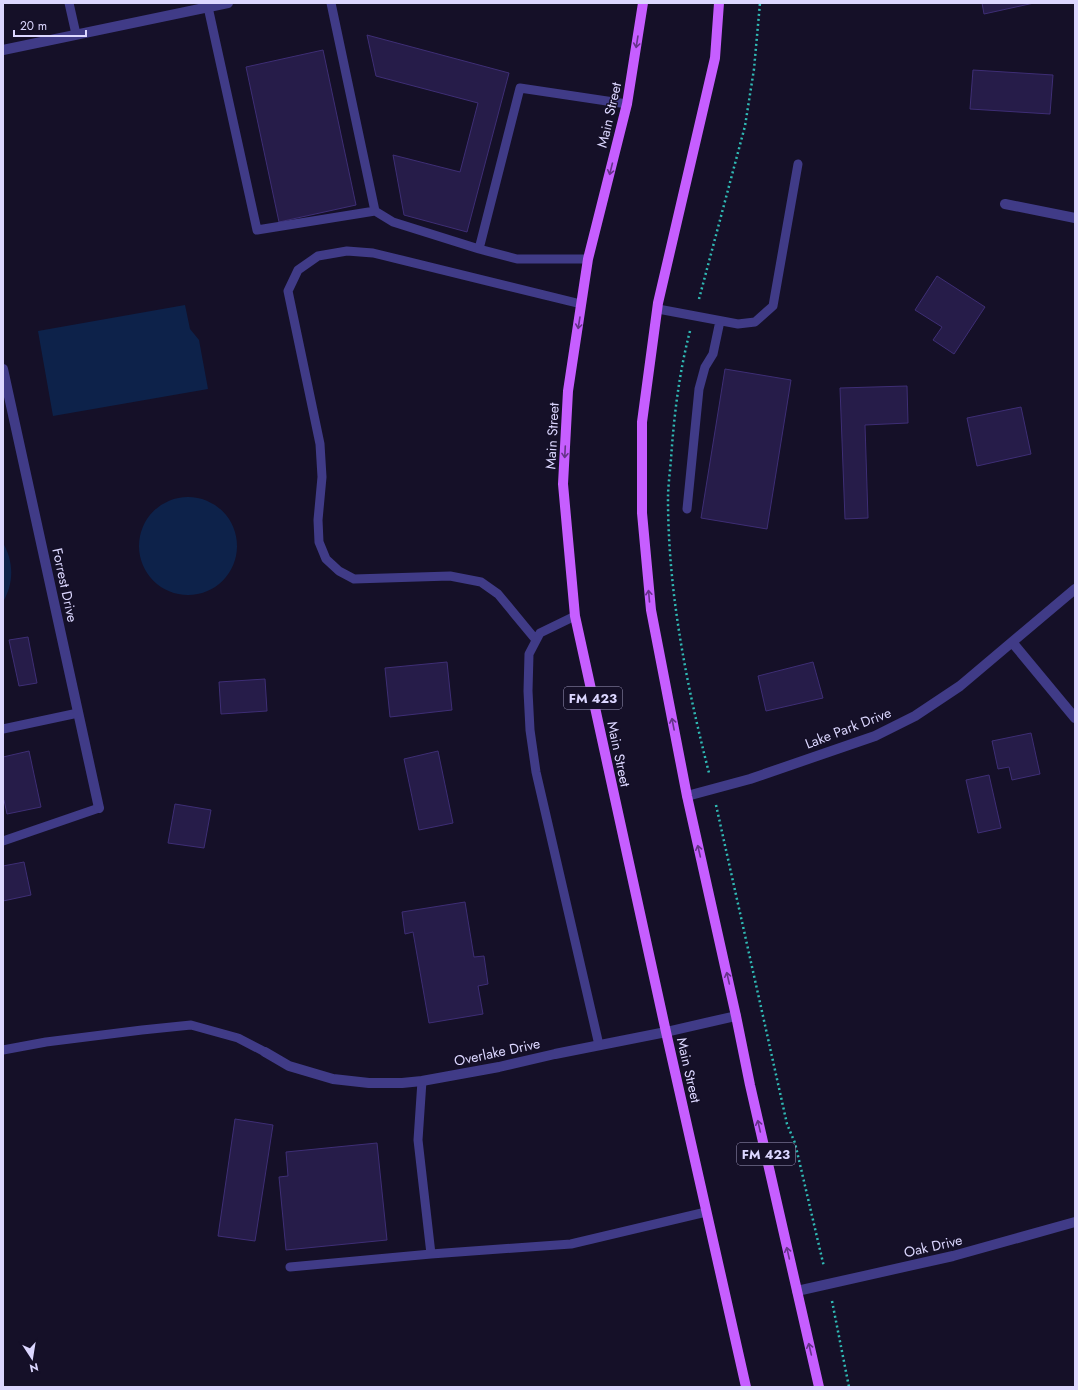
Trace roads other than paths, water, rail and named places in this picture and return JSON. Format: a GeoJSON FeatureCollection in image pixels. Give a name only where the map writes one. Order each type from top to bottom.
{"type":"FeatureCollection","features":[{"type":"Feature","properties":{"kind":"main road","name":"Main Street"},"geometry":{"type":"LineString","coordinates":[[643,3],[627,104],[588,259],[568,392],[563,484],[575,616],[666,1032],[746,1387]]}},
{"type":"Feature","properties":{"kind":"main road","name":"FM 423"},"geometry":{"type":"LineString","coordinates":[[719,3],[715,58],[658,308],[642,422],[642,513],[650,610],[687,796],[750,1085],[819,1387]]}},
{"type":"Feature","properties":{"kind":"street"},"geometry":{"type":"LineString","coordinates":[[3,50],[228,3]]}},
{"type":"Feature","properties":{"kind":"street"},"geometry":{"type":"LineString","coordinates":[[1005,204],[1075,218]]}},
{"type":"Feature","properties":{"kind":"street","name":"Forrest Drive"},"geometry":{"type":"LineString","coordinates":[[3,369],[99,808]]}},
{"type":"Feature","properties":{"kind":"street","name":"Lake Park Drive"},"geometry":{"type":"LineString","coordinates":[[687,796],[750,779],[875,736],[915,716],[960,686],[1075,589]]}},
{"type":"Feature","properties":{"kind":"street"},"geometry":{"type":"LineString","coordinates":[[1012,642],[1075,718]]}},
{"type":"Feature","properties":{"kind":"street","name":"Overlake Drive"},"geometry":{"type":"LineString","coordinates":[[266,1052],[289,1066],[333,1079],[369,1083],[422,1081],[499,1068],[555,1054],[666,1032],[736,1016]]}},
{"type":"Feature","properties":{"kind":"street","name":"Oak Drive"},"geometry":{"type":"LineString","coordinates":[[797,1291],[953,1256],[1075,1222]]}},
{"type":"Feature","properties":{"kind":"lane"},"geometry":{"type":"LineString","coordinates":[[70,3],[76,34]]}},
{"type":"Feature","properties":{"kind":"lane"},"geometry":{"type":"LineString","coordinates":[[331,3],[375,212]]}},
{"type":"Feature","properties":{"kind":"lane"},"geometry":{"type":"LineString","coordinates":[[208,7],[257,230],[375,212],[393,222],[479,249],[517,259],[588,259]]}},
{"type":"Feature","properties":{"kind":"lane"},"geometry":{"type":"LineString","coordinates":[[479,249],[520,88],[627,104]]}},
{"type":"Feature","properties":{"kind":"lane"},"geometry":{"type":"LineString","coordinates":[[658,308],[738,324],[755,322],[773,306],[798,164]]}},
{"type":"Feature","properties":{"kind":"lane"},"geometry":{"type":"LineString","coordinates":[[536,640],[498,594],[481,582],[450,576],[354,579],[339,571],[326,559],[319,542],[318,520],[322,477],[320,444],[288,291],[298,270],[318,256],[347,251],[373,253],[581,304]]}},
{"type":"Feature","properties":{"kind":"lane"},"geometry":{"type":"LineString","coordinates":[[687,509],[699,389],[705,367],[713,354],[720,321]]}},
{"type":"Feature","properties":{"kind":"lane"},"geometry":{"type":"LineString","coordinates":[[575,616],[540,633],[529,654],[528,691],[530,730],[536,772],[599,1045]]}},
{"type":"Feature","properties":{"kind":"lane"},"geometry":{"type":"LineString","coordinates":[[3,729],[78,713]]}},
{"type":"Feature","properties":{"kind":"lane"},"geometry":{"type":"LineString","coordinates":[[3,840],[99,808]]}},
{"type":"Feature","properties":{"kind":"lane"},"geometry":{"type":"LineString","coordinates":[[3,1050],[46,1042],[142,1030],[191,1026],[238,1038],[266,1052]]}},
{"type":"Feature","properties":{"kind":"lane"},"geometry":{"type":"LineString","coordinates":[[422,1081],[418,1140],[432,1254]]}},
{"type":"Feature","properties":{"kind":"lane"},"geometry":{"type":"LineString","coordinates":[[290,1267],[432,1254],[572,1244],[706,1212]]}},
{"type":"Feature","properties":{"kind":"water"},"geometry":{"type":"Polygon","coordinates":[[[185,305],[190,329],[199,340],[208,389],[53,416],[38,331],[185,305]]]}},
{"type":"Feature","properties":{"kind":"water"},"geometry":{"type":"Polygon","coordinates":[[[188,497],[207,501],[222,512],[233,527],[237,546],[233,565],[222,580],[207,591],[188,595],[169,591],[154,580],[143,565],[139,546],[143,527],[154,512],[169,501],[188,497]]]}},
{"type":"Feature","properties":{"kind":"water"},"geometry":{"type":"Polygon","coordinates":[[[3,543],[7,550],[11,565],[11,580],[7,595],[3,602],[3,543]]]}}]}
